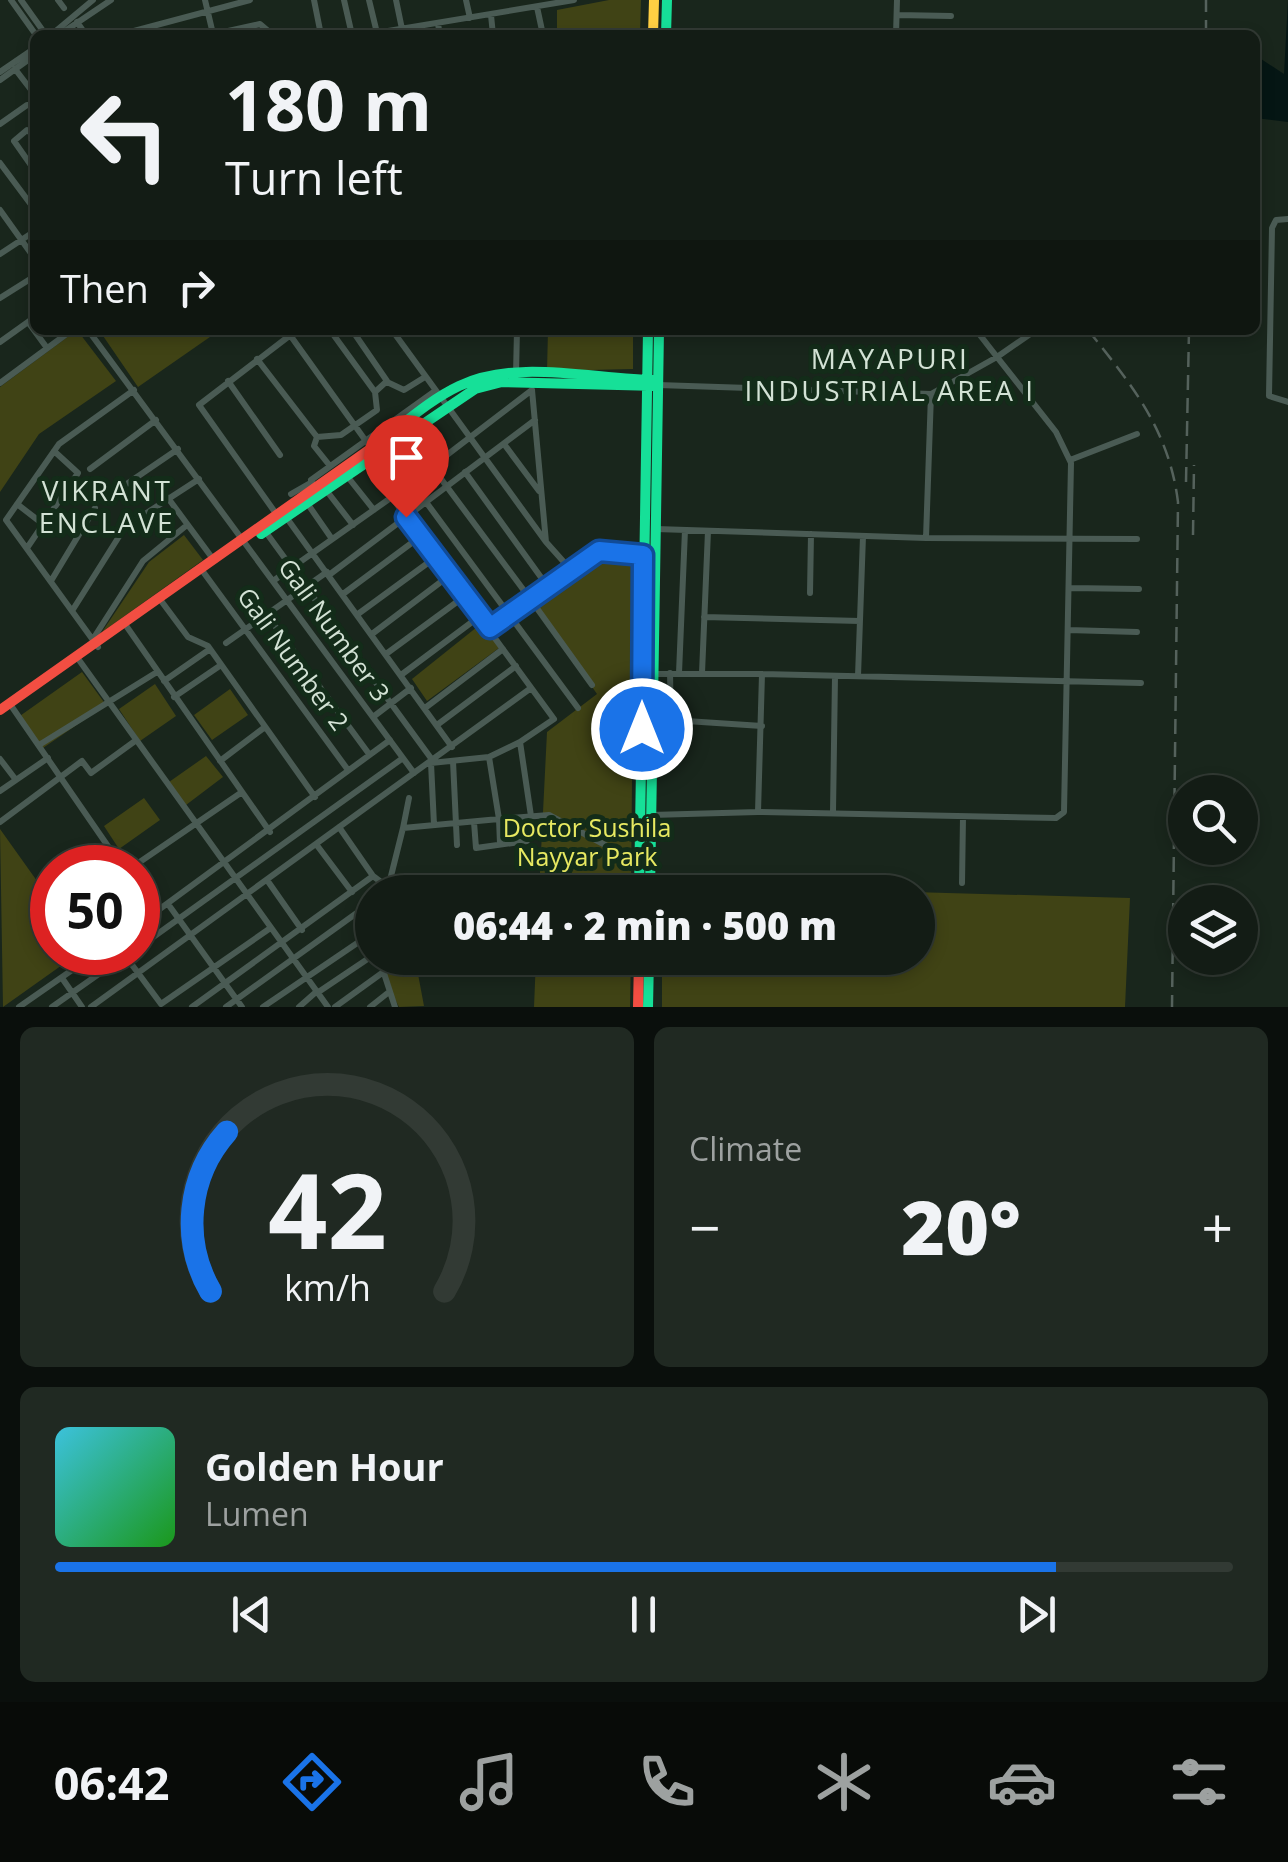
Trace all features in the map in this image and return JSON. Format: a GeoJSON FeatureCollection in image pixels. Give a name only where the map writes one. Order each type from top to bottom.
{"type":"FeatureCollection","features":[{"type":"Feature","properties":{"kind":"street"},"geometry":{"type":"LineString","coordinates":[[11,0],[32,30]]}},
{"type":"Feature","properties":{"kind":"street"},"geometry":{"type":"LineString","coordinates":[[21,0],[45,30]]}},
{"type":"Feature","properties":{"kind":"street"},"geometry":{"type":"LineString","coordinates":[[58,0],[64,8]]}},
{"type":"Feature","properties":{"kind":"street"},"geometry":{"type":"LineString","coordinates":[[55,30],[92,0]]}},
{"type":"Feature","properties":{"kind":"street"},"geometry":{"type":"LineString","coordinates":[[66,30],[111,0]]}},
{"type":"Feature","properties":{"kind":"street"},"geometry":{"type":"LineString","coordinates":[[205,0],[210,30]]}},
{"type":"Feature","properties":{"kind":"street"},"geometry":{"type":"LineString","coordinates":[[134,30],[250,0]]}},
{"type":"Feature","properties":{"kind":"street"},"geometry":{"type":"LineString","coordinates":[[314,0],[320,30]]}},
{"type":"Feature","properties":{"kind":"street"},"geometry":{"type":"LineString","coordinates":[[344,0],[351,30]]}},
{"type":"Feature","properties":{"kind":"street"},"geometry":{"type":"LineString","coordinates":[[370,0],[378,30]]}},
{"type":"Feature","properties":{"kind":"street"},"geometry":{"type":"LineString","coordinates":[[396,0],[402,30],[574,0]]}},
{"type":"Feature","properties":{"kind":"street"},"geometry":{"type":"LineString","coordinates":[[466,0],[470,19]]}},
{"type":"Feature","properties":{"kind":"street"},"geometry":{"type":"LineString","coordinates":[[505,0],[505,13]]}},
{"type":"Feature","properties":{"kind":"street"},"geometry":{"type":"LineString","coordinates":[[653,30],[654,0]]}},
{"type":"Feature","properties":{"kind":"street"},"geometry":{"type":"LineString","coordinates":[[666,0],[666,30]]}},
{"type":"Feature","properties":{"kind":"street"},"geometry":{"type":"LineString","coordinates":[[896,30],[897,0]]}},
{"type":"Feature","properties":{"kind":"street"},"geometry":{"type":"LineString","coordinates":[[537,7],[542,30]]}},
{"type":"Feature","properties":{"kind":"street"},"geometry":{"type":"LineString","coordinates":[[491,15],[492,30]]}},
{"type":"Feature","properties":{"kind":"street"},"geometry":{"type":"LineString","coordinates":[[896,15],[952,16]]}},
{"type":"Feature","properties":{"kind":"street"},"geometry":{"type":"LineString","coordinates":[[76,22],[82,30]]}},
{"type":"Feature","properties":{"kind":"street"},"geometry":{"type":"LineString","coordinates":[[155,30],[158,22]]}},
{"type":"Feature","properties":{"kind":"street"},"geometry":{"type":"LineString","coordinates":[[233,30],[260,24],[267,30]]}},
{"type":"Feature","properties":{"kind":"street"},"geometry":{"type":"LineString","coordinates":[[438,24],[439,30]]}},
{"type":"Feature","properties":{"kind":"street"},"geometry":{"type":"LineString","coordinates":[[0,72],[30,51]]}},
{"type":"Feature","properties":{"kind":"street"},"geometry":{"type":"LineString","coordinates":[[0,80],[30,58]]}},
{"type":"Feature","properties":{"kind":"street"},"geometry":{"type":"LineString","coordinates":[[15,69],[30,88]]}},
{"type":"Feature","properties":{"kind":"street"},"geometry":{"type":"LineString","coordinates":[[0,124],[30,105]]}},
{"type":"Feature","properties":{"kind":"street"},"geometry":{"type":"LineString","coordinates":[[30,132],[27,130],[14,142],[30,164]]}},
{"type":"Feature","properties":{"kind":"street"},"geometry":{"type":"LineString","coordinates":[[0,163],[30,203]]}},
{"type":"Feature","properties":{"kind":"street"},"geometry":{"type":"LineString","coordinates":[[0,210],[30,252]]}},
{"type":"Feature","properties":{"kind":"street"},"geometry":{"type":"LineString","coordinates":[[1288,219],[1276,220],[1272,228],[1269,396],[1288,402]]}},
{"type":"Feature","properties":{"kind":"street"},"geometry":{"type":"LineString","coordinates":[[0,254],[30,234]]}},
{"type":"Feature","properties":{"kind":"street"},"geometry":{"type":"LineString","coordinates":[[0,298],[30,279]]}},
{"type":"Feature","properties":{"kind":"street"},"geometry":{"type":"LineString","coordinates":[[1,341],[30,320]]}},
{"type":"Feature","properties":{"kind":"street"},"geometry":{"type":"LineString","coordinates":[[40,335],[47,348]]}},
{"type":"Feature","properties":{"kind":"street"},"geometry":{"type":"LineString","coordinates":[[0,383],[65,335]]}},
{"type":"Feature","properties":{"kind":"street","name":"Gali Number 3"},"geometry":{"type":"LineString","coordinates":[[92,335],[414,774]]}},
{"type":"Feature","properties":{"kind":"street"},"geometry":{"type":"LineString","coordinates":[[291,335],[200,401],[200,408],[313,552],[452,747]]}},
{"type":"Feature","properties":{"kind":"street"},"geometry":{"type":"LineString","coordinates":[[295,335],[369,451],[392,498],[554,719],[489,758],[432,762]]}},
{"type":"Feature","properties":{"kind":"street"},"geometry":{"type":"LineString","coordinates":[[316,437],[337,436],[377,410],[375,392],[334,335]]}},
{"type":"Feature","properties":{"kind":"street"},"geometry":{"type":"LineString","coordinates":[[355,335],[387,382],[404,390],[424,376]]}},
{"type":"Feature","properties":{"kind":"street"},"geometry":{"type":"LineString","coordinates":[[395,335],[546,542],[571,570]]}},
{"type":"Feature","properties":{"kind":"street"},"geometry":{"type":"LineString","coordinates":[[516,376],[517,335]]}},
{"type":"Feature","properties":{"kind":"street"},"geometry":{"type":"LineString","coordinates":[[649,335],[654,384],[655,530],[650,875]]}},
{"type":"Feature","properties":{"kind":"street"},"geometry":{"type":"LineString","coordinates":[[639,875],[643,555],[659,335]]}},
{"type":"Feature","properties":{"kind":"street"},"geometry":{"type":"LineString","coordinates":[[650,815],[833,812],[1056,818],[1064,812],[1073,539],[1070,460],[1056,432],[980,335]]}},
{"type":"Feature","properties":{"kind":"street"},"geometry":{"type":"LineString","coordinates":[[95,643],[127,627],[214,560],[265,531],[318,485],[441,399],[475,380],[516,376],[931,394],[1029,335]]}},
{"type":"Feature","properties":{"kind":"street"},"geometry":{"type":"LineString","coordinates":[[257,359],[316,437]]}},
{"type":"Feature","properties":{"kind":"street"},"geometry":{"type":"LineString","coordinates":[[228,380],[280,455]]}},
{"type":"Feature","properties":{"kind":"street"},"geometry":{"type":"LineString","coordinates":[[375,392],[387,382]]}},
{"type":"Feature","properties":{"kind":"street"},"geometry":{"type":"LineString","coordinates":[[4,711],[95,643],[306,502],[330,466],[386,447],[407,434],[441,399],[488,384],[654,384]]}},
{"type":"Feature","properties":{"kind":"street"},"geometry":{"type":"LineString","coordinates":[[531,387],[546,542]]}},
{"type":"Feature","properties":{"kind":"street"},"geometry":{"type":"LineString","coordinates":[[273,581],[432,468],[531,387]]}},
{"type":"Feature","properties":{"kind":"street"},"geometry":{"type":"LineString","coordinates":[[95,643],[6,520],[53,451],[134,390]]}},
{"type":"Feature","properties":{"kind":"street"},"geometry":{"type":"LineString","coordinates":[[926,538],[931,394]]}},
{"type":"Feature","properties":{"kind":"street"},"geometry":{"type":"LineString","coordinates":[[90,469],[156,420]]}},
{"type":"Feature","properties":{"kind":"street"},"geometry":{"type":"LineString","coordinates":[[226,643],[406,517],[535,420]]}},
{"type":"Feature","properties":{"kind":"street"},"geometry":{"type":"LineString","coordinates":[[407,434],[592,685]]}},
{"type":"Feature","properties":{"kind":"street"},"geometry":{"type":"LineString","coordinates":[[1070,460],[1137,434]]}},
{"type":"Feature","properties":{"kind":"street"},"geometry":{"type":"LineString","coordinates":[[316,437],[313,443],[330,466]]}},
{"type":"Feature","properties":{"kind":"street"},"geometry":{"type":"LineString","coordinates":[[504,444],[542,494]]}},
{"type":"Feature","properties":{"kind":"street"},"geometry":{"type":"LineString","coordinates":[[386,447],[412,482]]}},
{"type":"Feature","properties":{"kind":"street"},"geometry":{"type":"LineString","coordinates":[[112,494],[178,449]]}},
{"type":"Feature","properties":{"kind":"street"},"geometry":{"type":"LineString","coordinates":[[27,548],[78,472],[53,451]]}},
{"type":"Feature","properties":{"kind":"street"},"geometry":{"type":"LineString","coordinates":[[291,494],[346,475],[369,451]]}},
{"type":"Feature","properties":{"kind":"street"},"geometry":{"type":"LineString","coordinates":[[465,472],[548,587]]}},
{"type":"Feature","properties":{"kind":"street"},"geometry":{"type":"LineString","coordinates":[[346,475],[374,510]]}},
{"type":"Feature","properties":{"kind":"street"},"geometry":{"type":"LineString","coordinates":[[72,611],[125,527],[200,478]]}},
{"type":"Feature","properties":{"kind":"street"},"geometry":{"type":"LineString","coordinates":[[318,485],[352,525]]}},
{"type":"Feature","properties":{"kind":"street"},"geometry":{"type":"LineString","coordinates":[[168,498],[214,560]]}},
{"type":"Feature","properties":{"kind":"street"},"geometry":{"type":"LineString","coordinates":[[306,502],[332,539]]}},
{"type":"Feature","properties":{"kind":"street"},"geometry":{"type":"LineString","coordinates":[[426,502],[578,708]]}},
{"type":"Feature","properties":{"kind":"street"},"geometry":{"type":"LineString","coordinates":[[17,504],[43,524]]}},
{"type":"Feature","properties":{"kind":"street"},"geometry":{"type":"LineString","coordinates":[[51,581],[94,508]]}},
{"type":"Feature","properties":{"kind":"street"},"geometry":{"type":"LineString","coordinates":[[4,711],[79,660],[95,643],[144,561],[187,524]]}},
{"type":"Feature","properties":{"kind":"street"},"geometry":{"type":"LineString","coordinates":[[655,530],[1137,539]]}},
{"type":"Feature","properties":{"kind":"street"},"geometry":{"type":"LineString","coordinates":[[685,530],[671,720],[762,726]]}},
{"type":"Feature","properties":{"kind":"street"},"geometry":{"type":"LineString","coordinates":[[265,531],[432,762],[434,826]]}},
{"type":"Feature","properties":{"kind":"street"},"geometry":{"type":"LineString","coordinates":[[702,674],[708,531]]}},
{"type":"Feature","properties":{"kind":"street"},"geometry":{"type":"LineString","coordinates":[[810,592],[811,534]]}},
{"type":"Feature","properties":{"kind":"street"},"geometry":{"type":"LineString","coordinates":[[343,594],[421,536]]}},
{"type":"Feature","properties":{"kind":"street"},"geometry":{"type":"LineString","coordinates":[[858,676],[864,536]]}},
{"type":"Feature","properties":{"kind":"street"},"geometry":{"type":"LineString","coordinates":[[490,628],[604,550],[643,555]]}},
{"type":"Feature","properties":{"kind":"street"},"geometry":{"type":"LineString","coordinates":[[358,614],[436,557]]}},
{"type":"Feature","properties":{"kind":"street","name":"Gali Number 2"},"geometry":{"type":"LineString","coordinates":[[204,572],[348,770]]}},
{"type":"Feature","properties":{"kind":"street"},"geometry":{"type":"LineString","coordinates":[[372,634],[450,576]]}},
{"type":"Feature","properties":{"kind":"street"},"geometry":{"type":"LineString","coordinates":[[1070,588],[1139,589]]}},
{"type":"Feature","properties":{"kind":"street"},"geometry":{"type":"LineString","coordinates":[[386,654],[465,596]]}},
{"type":"Feature","properties":{"kind":"street"},"geometry":{"type":"LineString","coordinates":[[161,600],[188,637],[210,649],[315,797]]}},
{"type":"Feature","properties":{"kind":"street"},"geometry":{"type":"LineString","coordinates":[[266,616],[369,754]]}},
{"type":"Feature","properties":{"kind":"street"},"geometry":{"type":"LineString","coordinates":[[402,675],[480,616]]}},
{"type":"Feature","properties":{"kind":"street"},"geometry":{"type":"LineString","coordinates":[[704,617],[860,620]]}},
{"type":"Feature","properties":{"kind":"street"},"geometry":{"type":"LineString","coordinates":[[127,627],[270,832]]}},
{"type":"Feature","properties":{"kind":"street"},"geometry":{"type":"LineString","coordinates":[[1068,630],[1137,632]]}},
{"type":"Feature","properties":{"kind":"street"},"geometry":{"type":"LineString","coordinates":[[164,682],[210,649]]}},
{"type":"Feature","properties":{"kind":"street"},"geometry":{"type":"LineString","coordinates":[[425,708],[504,649]]}},
{"type":"Feature","properties":{"kind":"street"},"geometry":{"type":"LineString","coordinates":[[79,660],[106,703],[328,1007]]}},
{"type":"Feature","properties":{"kind":"street"},"geometry":{"type":"LineString","coordinates":[[174,697],[221,665]]}},
{"type":"Feature","properties":{"kind":"street"},"geometry":{"type":"LineString","coordinates":[[437,725],[516,666]]}},
{"type":"Feature","properties":{"kind":"street"},"geometry":{"type":"LineString","coordinates":[[39,745],[157,672]]}},
{"type":"Feature","properties":{"kind":"street"},"geometry":{"type":"LineString","coordinates":[[653,674],[1141,682]]}},
{"type":"Feature","properties":{"kind":"street"},"geometry":{"type":"LineString","coordinates":[[758,812],[762,674]]}},
{"type":"Feature","properties":{"kind":"street"},"geometry":{"type":"LineString","coordinates":[[833,812],[835,676]]}},
{"type":"Feature","properties":{"kind":"street"},"geometry":{"type":"LineString","coordinates":[[373,717],[411,688]]}},
{"type":"Feature","properties":{"kind":"street"},"geometry":{"type":"LineString","coordinates":[[160,959],[531,688]]}},
{"type":"Feature","properties":{"kind":"street"},"geometry":{"type":"LineString","coordinates":[[4,711],[39,745],[107,845]]}},
{"type":"Feature","properties":{"kind":"street"},"geometry":{"type":"LineString","coordinates":[[220,761],[265,727]]}},
{"type":"Feature","properties":{"kind":"street"},"geometry":{"type":"LineString","coordinates":[[160,908],[270,832],[390,740]]}},
{"type":"Feature","properties":{"kind":"street"},"geometry":{"type":"LineString","coordinates":[[0,822],[82,761],[91,773],[135,741]]}},
{"type":"Feature","properties":{"kind":"street"},"geometry":{"type":"LineString","coordinates":[[474,822],[476,848],[527,841],[531,816],[520,742]]}},
{"type":"Feature","properties":{"kind":"street"},"geometry":{"type":"LineString","coordinates":[[0,758],[16,780]]}},
{"type":"Feature","properties":{"kind":"street"},"geometry":{"type":"LineString","coordinates":[[0,791],[48,758]]}},
{"type":"Feature","properties":{"kind":"street"},"geometry":{"type":"LineString","coordinates":[[160,933],[403,758]]}},
{"type":"Feature","properties":{"kind":"street"},"geometry":{"type":"LineString","coordinates":[[489,758],[500,844]]}},
{"type":"Feature","properties":{"kind":"street"},"geometry":{"type":"LineString","coordinates":[[452,762],[457,845]]}},
{"type":"Feature","properties":{"kind":"street"},"geometry":{"type":"LineString","coordinates":[[160,848],[242,792]]}},
{"type":"Feature","properties":{"kind":"street"},"geometry":{"type":"LineString","coordinates":[[392,875],[409,798]]}},
{"type":"Feature","properties":{"kind":"street"},"geometry":{"type":"LineString","coordinates":[[403,828],[548,815],[639,864]]}},
{"type":"Feature","properties":{"kind":"street"},"geometry":{"type":"LineString","coordinates":[[962,883],[963,817]]}},
{"type":"Feature","properties":{"kind":"street"},"geometry":{"type":"LineString","coordinates":[[339,828],[372,875]]}},
{"type":"Feature","properties":{"kind":"street"},"geometry":{"type":"LineString","coordinates":[[316,844],[352,892]]}},
{"type":"Feature","properties":{"kind":"street"},"geometry":{"type":"LineString","coordinates":[[267,880],[302,930]]}},
{"type":"Feature","properties":{"kind":"street"},"geometry":{"type":"LineString","coordinates":[[192,1007],[355,890]]}},
{"type":"Feature","properties":{"kind":"street"},"geometry":{"type":"LineString","coordinates":[[168,904],[239,1003]]}},
{"type":"Feature","properties":{"kind":"street"},"geometry":{"type":"LineString","coordinates":[[226,1007],[239,1003],[355,914]]}},
{"type":"Feature","properties":{"kind":"street"},"geometry":{"type":"LineString","coordinates":[[139,975],[162,1005],[270,929]]}},
{"type":"Feature","properties":{"kind":"street"},"geometry":{"type":"LineString","coordinates":[[264,1007],[355,945]]}},
{"type":"Feature","properties":{"kind":"street"},"geometry":{"type":"LineString","coordinates":[[299,1007],[355,970]]}},
{"type":"Feature","properties":{"kind":"street"},"geometry":{"type":"LineString","coordinates":[[19,1007],[66,975]]}},
{"type":"Feature","properties":{"kind":"street"},"geometry":{"type":"LineString","coordinates":[[52,1007],[97,975]]}},
{"type":"Feature","properties":{"kind":"street"},"geometry":{"type":"LineString","coordinates":[[91,1007],[137,975]]}},
{"type":"Feature","properties":{"kind":"street"},"geometry":{"type":"LineString","coordinates":[[336,1007],[379,975]]}},
{"type":"Feature","properties":{"kind":"street"},"geometry":{"type":"LineString","coordinates":[[383,975],[394,1007]]}},
{"type":"Feature","properties":{"kind":"street"},"geometry":{"type":"LineString","coordinates":[[638,1007],[639,975]]}},
{"type":"Feature","properties":{"kind":"street"},"geometry":{"type":"LineString","coordinates":[[648,1007],[649,975]]}},
{"type":"Feature","properties":{"kind":"street"},"geometry":{"type":"LineString","coordinates":[[62,978],[82,1007]]}},
{"type":"Feature","properties":{"kind":"street"},"geometry":{"type":"LineString","coordinates":[[370,1007],[389,992]]}},
{"type":"Feature","properties":{"kind":"green space"},"geometry":{"type":"Polygon","coordinates":[[[609,0],[641,0],[640,30],[557,30],[557,10],[609,0]]]}},
{"type":"Feature","properties":{"kind":"green space"},"geometry":{"type":"Polygon","coordinates":[[[70,335],[81,335],[116,381],[39,434],[0,492],[0,387],[70,335]]]}},
{"type":"Feature","properties":{"kind":"green space"},"geometry":{"type":"Polygon","coordinates":[[[102,335],[213,335],[138,387],[102,335]]]}},
{"type":"Feature","properties":{"kind":"green space"},"geometry":{"type":"Polygon","coordinates":[[[548,335],[633,335],[633,369],[547,371],[548,335]]]}},
{"type":"Feature","properties":{"kind":"green space"},"geometry":{"type":"Polygon","coordinates":[[[184,535],[203,560],[102,632],[149,562],[184,535]]]}},
{"type":"Feature","properties":{"kind":"green space","name":"Doctor Sushila Nayyar Park"},"geometry":{"type":"Polygon","coordinates":[[[596,557],[634,559],[631,875],[540,875],[547,732],[597,694],[535,605],[596,557]]]}},
{"type":"Feature","properties":{"kind":"green space"},"geometry":{"type":"Polygon","coordinates":[[[482,623],[499,648],[427,701],[412,679],[482,623]]]}},
{"type":"Feature","properties":{"kind":"green space"},"geometry":{"type":"Polygon","coordinates":[[[82,672],[106,705],[40,750],[17,718],[82,672]]]}},
{"type":"Feature","properties":{"kind":"green space"},"geometry":{"type":"Polygon","coordinates":[[[155,684],[176,716],[140,741],[119,709],[155,684]]]}},
{"type":"Feature","properties":{"kind":"green space"},"geometry":{"type":"Polygon","coordinates":[[[230,689],[248,715],[212,740],[194,715],[230,689]]]}},
{"type":"Feature","properties":{"kind":"green space"},"geometry":{"type":"Polygon","coordinates":[[[206,756],[223,777],[186,805],[169,782],[206,756]]]}},
{"type":"Feature","properties":{"kind":"green space"},"geometry":{"type":"Polygon","coordinates":[[[144,798],[160,820],[125,845],[116,845],[104,826],[144,798]]]}},
{"type":"Feature","properties":{"kind":"green space"},"geometry":{"type":"Polygon","coordinates":[[[0,829],[30,871],[30,975],[48,975],[3,1007],[0,829]]]}},
{"type":"Feature","properties":{"kind":"green space","name":"Doctor Sushila Nayyar Park"},"geometry":{"type":"Polygon","coordinates":[[[935,892],[1130,898],[1125,1007],[662,1007],[662,975],[935,975],[935,892]]]}},
{"type":"Feature","properties":{"kind":"green space"},"geometry":{"type":"Polygon","coordinates":[[[383,975],[418,975],[424,1006],[399,1007],[383,975]]]}},
{"type":"Feature","properties":{"kind":"green space"},"geometry":{"type":"Polygon","coordinates":[[[535,975],[631,975],[630,1007],[534,1007],[535,975]]]}},
{"type":"Feature","properties":{"kind":"shaded area"},"geometry":{"type":"Polygon","coordinates":[[[1288,0],[1288,122],[1260,119],[1260,58],[1284,74],[1288,0]]]}},
{"type":"Feature","properties":{"kind":"railway"},"geometry":{"type":"LineString","coordinates":[[1206,0],[1206,30]]}},
{"type":"Feature","properties":{"kind":"railway"},"geometry":{"type":"LineString","coordinates":[[1092,335],[1157,430],[1178,502],[1172,1007]]}},
{"type":"Feature","properties":{"kind":"railway"},"geometry":{"type":"LineString","coordinates":[[1186,482],[1189,335]]}},
{"type":"Feature","properties":{"kind":"railway"},"geometry":{"type":"LineString","coordinates":[[1193,535],[1194,465]]}},
{"type":"Feature","properties":{"kind":"traffic: fast"},"geometry":{"type":"LineString","coordinates":[[666,30],[667,0]]}},
{"type":"Feature","properties":{"kind":"traffic: fast"},"geometry":{"type":"LineString","coordinates":[[639,875],[648,335]]}},
{"type":"Feature","properties":{"kind":"traffic: fast"},"geometry":{"type":"LineString","coordinates":[[650,875],[659,335]]}},
{"type":"Feature","properties":{"kind":"traffic: fast"},"geometry":{"type":"LineString","coordinates":[[370,449],[436,399],[482,378],[506,373],[557,372],[658,380]]}},
{"type":"Feature","properties":{"kind":"traffic: fast"},"geometry":{"type":"LineString","coordinates":[[261,534],[475,389],[502,382],[658,386]]}},
{"type":"Feature","properties":{"kind":"traffic: fast"},"geometry":{"type":"LineString","coordinates":[[648,1007],[649,975]]}},
{"type":"Feature","properties":{"kind":"traffic: slow"},"geometry":{"type":"LineString","coordinates":[[653,30],[654,0]]}},
{"type":"Feature","properties":{"kind":"traffic: jam"},"geometry":{"type":"LineString","coordinates":[[0,710],[370,449]]}},
{"type":"Feature","properties":{"kind":"traffic: jam"},"geometry":{"type":"LineString","coordinates":[[638,1007],[639,975]]}},
{"type":"Feature","properties":{"kind":"district","name":"MAYAPURI INDUSTRIAL AREA I"},"geometry":{"type":"Point","coordinates":[890,375]}},
{"type":"Feature","properties":{"kind":"district","name":"VIKRANT ENCLAVE"},"geometry":{"type":"Point","coordinates":[107,507]}},
{"type":"Feature","properties":{"kind":"route"},"geometry":{"type":"LineString","coordinates":[[406,517],[490,628],[599,551],[643,555],[642,729]]}}]}
